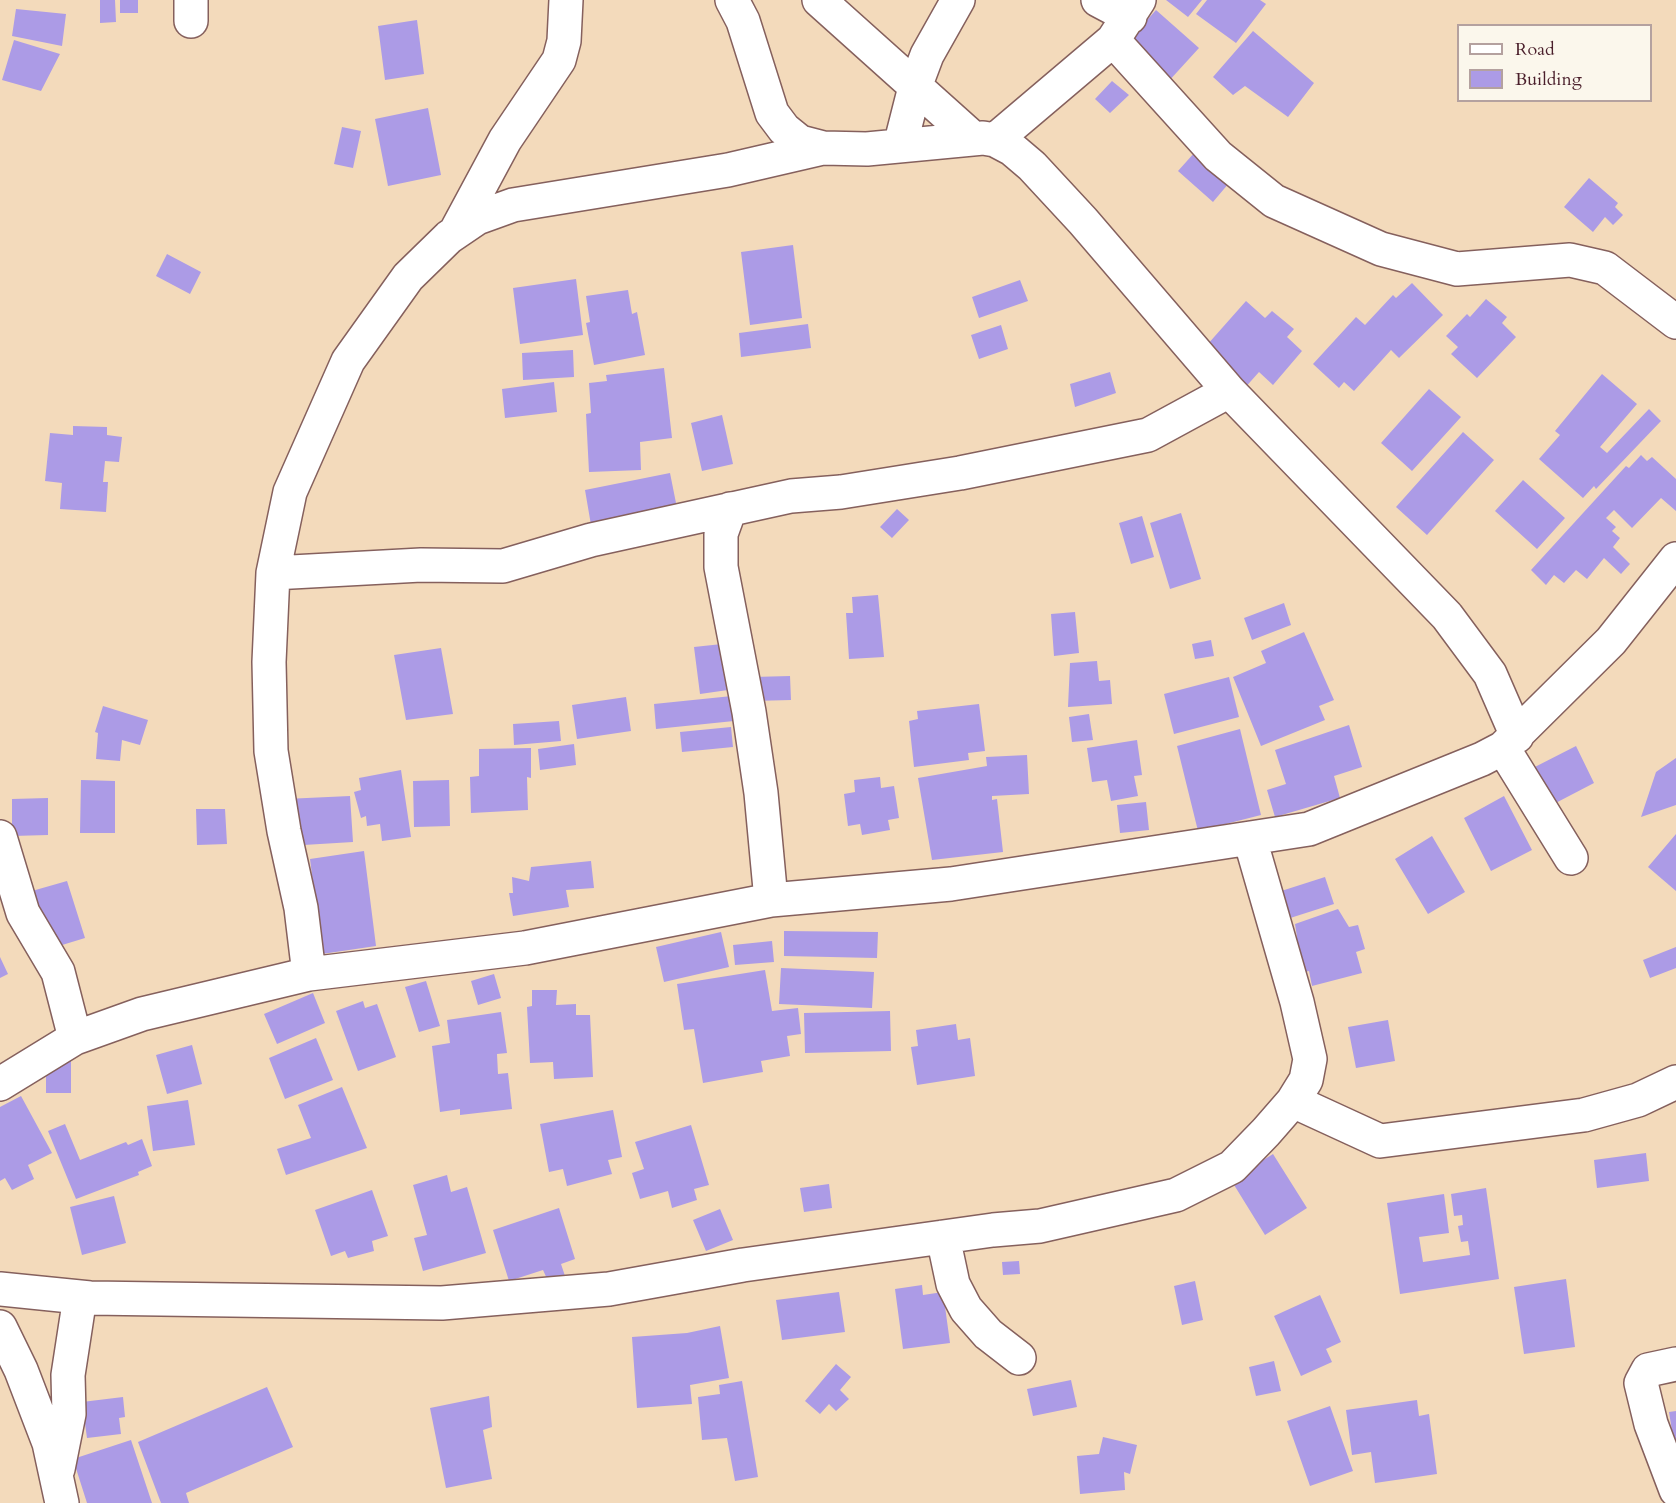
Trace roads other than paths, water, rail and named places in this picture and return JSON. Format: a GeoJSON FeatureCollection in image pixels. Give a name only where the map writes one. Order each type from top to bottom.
{"type":"FeatureCollection","features":[{"type":"Feature","properties":{"kind":"street"},"geometry":{"type":"LineString","coordinates":[[455,233],[505,140],[559,60],[564,41],[566,0]]}},
{"type":"Feature","properties":{"kind":"street"},"geometry":{"type":"LineString","coordinates":[[732,0],[743,21],[772,113],[784,129],[800,142],[824,148],[867,149],[985,139],[1127,19]]}},
{"type":"Feature","properties":{"kind":"street"},"geometry":{"type":"LineString","coordinates":[[819,0],[835,12],[915,87],[985,139],[1012,149],[1032,166],[1083,221],[1229,391],[1447,616],[1491,675],[1510,742],[1571,858]]}},
{"type":"Feature","properties":{"kind":"street"},"geometry":{"type":"LineString","coordinates":[[900,146],[915,87],[927,55],[949,12],[958,0]]}},
{"type":"Feature","properties":{"kind":"street"},"geometry":{"type":"LineString","coordinates":[[1098,0],[1127,19],[1140,73],[1180,112],[1218,156],[1274,201],[1382,249],[1457,269],[1570,260],[1605,268],[1676,322]]}},
{"type":"Feature","properties":{"kind":"street"},"geometry":{"type":"LineString","coordinates":[[309,974],[301,908],[284,831],[271,751],[269,662],[273,573],[290,492],[348,361],[408,277],[455,233],[477,218],[513,205],[728,170],[824,148]]}},
{"type":"Feature","properties":{"kind":"street"},"geometry":{"type":"LineString","coordinates":[[273,573],[421,565],[503,566],[591,540],[791,496],[841,492],[960,473],[1148,435],[1229,391]]}},
{"type":"Feature","properties":{"kind":"street"},"geometry":{"type":"LineString","coordinates":[[730,509],[721,534],[721,567],[750,712],[761,793],[771,900]]}},
{"type":"Feature","properties":{"kind":"street"},"geometry":{"type":"LineString","coordinates":[[0,1084],[75,1038],[142,1014],[309,974],[525,948],[771,900],[951,884],[1309,829],[1510,742],[1611,641],[1676,559]]}},
{"type":"Feature","properties":{"kind":"street"},"geometry":{"type":"LineString","coordinates":[[0,837],[23,913],[57,972],[75,1038]]}},
{"type":"Feature","properties":{"kind":"street"},"geometry":{"type":"LineString","coordinates":[[0,1288],[80,1297],[442,1303],[609,1289],[743,1265],[943,1237],[1040,1227],[1176,1195],[1232,1167],[1293,1101],[1306,1080],[1310,1059],[1297,1002],[1250,839]]}},
{"type":"Feature","properties":{"kind":"street"},"geometry":{"type":"LineString","coordinates":[[1293,1101],[1380,1141],[1584,1115],[1638,1100],[1676,1082]]}},
{"type":"Feature","properties":{"kind":"street"},"geometry":{"type":"LineString","coordinates":[[943,1237],[953,1284],[966,1309],[988,1334],[1019,1358]]}},
{"type":"Feature","properties":{"kind":"street"},"geometry":{"type":"LineString","coordinates":[[59,1490],[69,1414],[68,1375],[80,1297]]}},
{"type":"Feature","properties":{"kind":"street"},"geometry":{"type":"LineString","coordinates":[[0,1327],[21,1370],[49,1443],[59,1490]]}},
{"type":"Feature","properties":{"kind":"street"},"geometry":{"type":"LineString","coordinates":[[1676,1364],[1648,1370],[1641,1383],[1651,1424],[1676,1490]]}}]}
